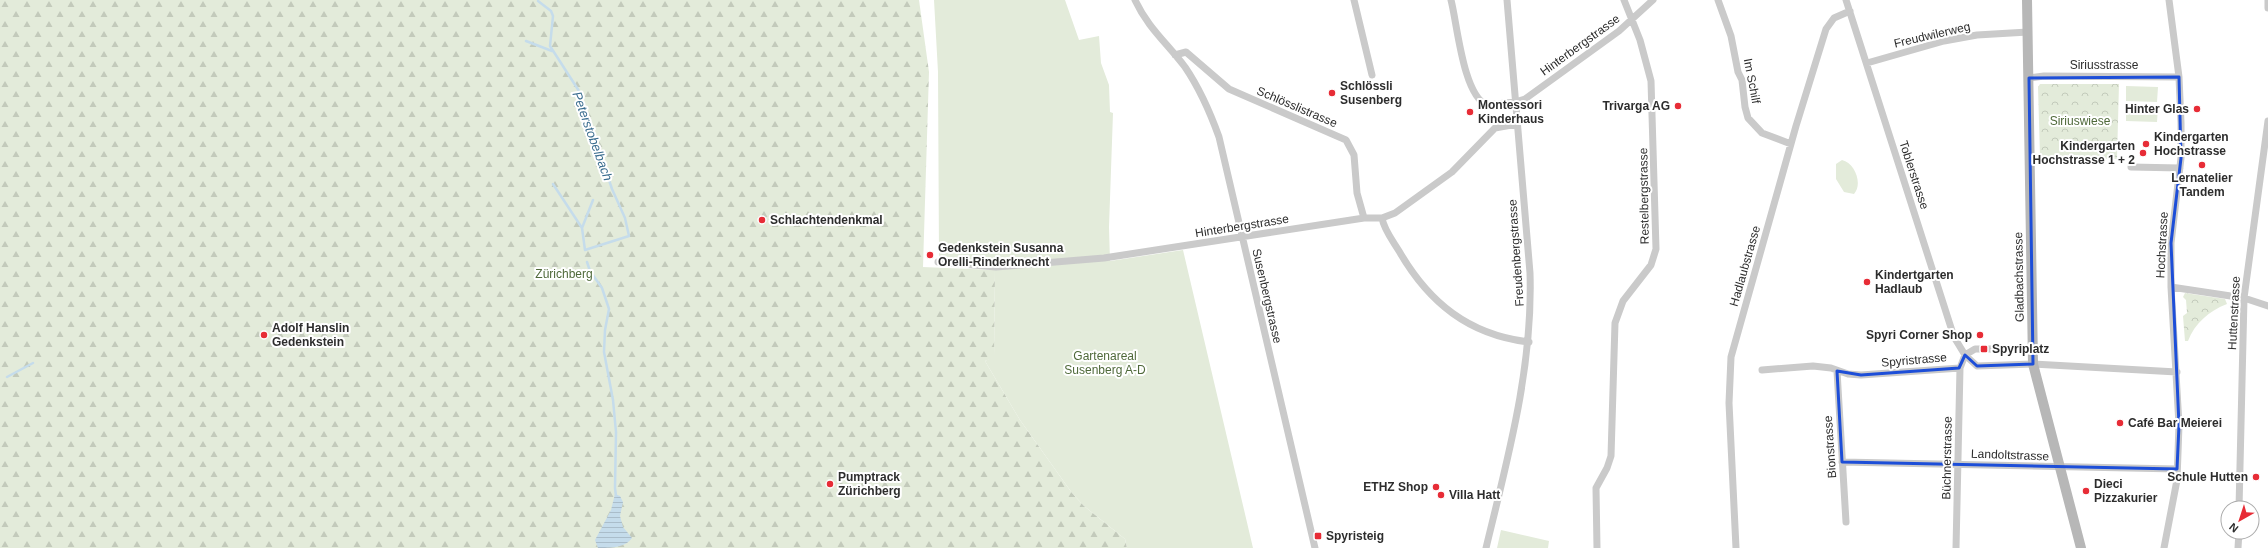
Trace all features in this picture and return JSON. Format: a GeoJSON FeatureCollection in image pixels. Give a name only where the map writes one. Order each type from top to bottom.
{"type":"FeatureCollection","features":[{"type":"Feature","properties":{"kind":"street","name":"Susenbergstrasse"},"geometry":{"type":"LineString","coordinates":[[1135,0],[1151,28],[1175,55],[1199,89],[1214,124],[1315,548]]}},
{"type":"Feature","properties":{"kind":"street"},"geometry":{"type":"LineString","coordinates":[[1354,0],[1372,75]]}},
{"type":"Feature","properties":{"kind":"street","name":"Hinterbergstrasse"},"geometry":{"type":"LineString","coordinates":[[1451,0],[1462,59],[1476,93],[1487,105],[1515,102],[1531,95],[1632,20],[1653,0]]}},
{"type":"Feature","properties":{"kind":"street","name":"Freudenbergstrasse"},"geometry":{"type":"LineString","coordinates":[[1486,548],[1515,428],[1524,383],[1529,342],[1531,305],[1530,273],[1507,0]]}},
{"type":"Feature","properties":{"kind":"street","name":"Restelbergstrasse"},"geometry":{"type":"LineString","coordinates":[[1597,548],[1596,488],[1607,468],[1611,456],[1615,323],[1623,301],[1651,265],[1656,248],[1651,81],[1640,40],[1624,0]]}},
{"type":"Feature","properties":{"kind":"street","name":"Im Schilf"},"geometry":{"type":"LineString","coordinates":[[1718,0],[1731,36],[1738,72],[1742,80],[1745,107],[1748,118],[1762,133],[1791,144]]}},
{"type":"Feature","properties":{"kind":"street","name":"Toblerstrasse"},"geometry":{"type":"LineString","coordinates":[[1846,0],[1954,337],[1966,355]]}},
{"type":"Feature","properties":{"kind":"street","name":"Gladbachstrasse"},"geometry":{"type":"LineString","coordinates":[[2027,0],[2033,364],[2081,548]]}},
{"type":"Feature","properties":{"kind":"street","name":"Hochstrasse"},"geometry":{"type":"LineString","coordinates":[[2164,548],[2172,515],[2177,469],[2179,425],[2171,288],[2171,243],[2180,168],[2179,77],[2169,0]]}},
{"type":"Feature","properties":{"kind":"street"},"geometry":{"type":"LineString","coordinates":[[2268,0],[2268,8]]}},
{"type":"Feature","properties":{"kind":"street","name":"Hadlaubstrasse"},"geometry":{"type":"LineString","coordinates":[[1736,548],[1729,403],[1731,357],[1791,144],[1826,29],[1834,18],[1850,11]]}},
{"type":"Feature","properties":{"kind":"street","name":"Freudwilerweg"},"geometry":{"type":"LineString","coordinates":[[1867,63],[1944,41],[1977,36],[2028,32]]}},
{"type":"Feature","properties":{"kind":"street","name":"Schlösslistrasse"},"geometry":{"type":"LineString","coordinates":[[1175,55],[1186,52],[1229,89],[1346,140],[1354,155],[1357,193],[1364,218]]}},
{"type":"Feature","properties":{"kind":"street","name":"Siriusstrasse"},"geometry":{"type":"LineString","coordinates":[[2029,78],[2052,76],[2179,77]]}},
{"type":"Feature","properties":{"kind":"street","name":"Huttenstrasse"},"geometry":{"type":"LineString","coordinates":[[2239,500],[2244,298],[2268,121]]}},
{"type":"Feature","properties":{"kind":"street","name":"Hinterbergstrasse"},"geometry":{"type":"LineString","coordinates":[[938,262],[977,267],[1030,265],[1104,258],[1242,238],[1364,218],[1382,218],[1394,214],[1447,176],[1495,128],[1517,124]]}},
{"type":"Feature","properties":{"kind":"street"},"geometry":{"type":"LineString","coordinates":[[2131,167],[2180,168]]}},
{"type":"Feature","properties":{"kind":"street"},"geometry":{"type":"LineString","coordinates":[[1382,218],[1386,230],[1408,266],[1426,288],[1453,314],[1486,333],[1509,340],[1529,342]]}},
{"type":"Feature","properties":{"kind":"street"},"geometry":{"type":"LineString","coordinates":[[2171,288],[2244,298],[2268,306]]}},
{"type":"Feature","properties":{"kind":"street"},"geometry":{"type":"LineString","coordinates":[[2033,349],[1975,349],[1966,355],[1977,366],[2033,364],[2177,372]]}},
{"type":"Feature","properties":{"kind":"street","name":"Spyristrasse"},"geometry":{"type":"LineString","coordinates":[[1762,370],[1813,366],[1860,375],[1960,368],[1966,355]]}},
{"type":"Feature","properties":{"kind":"street","name":"Büchnerstrasse"},"geometry":{"type":"LineString","coordinates":[[1956,548],[1960,368]]}},
{"type":"Feature","properties":{"kind":"street","name":"Bionstrasse"},"geometry":{"type":"LineString","coordinates":[[1837,370],[1846,522]]}},
{"type":"Feature","properties":{"kind":"street","name":"Landoltstrasse"},"geometry":{"type":"LineString","coordinates":[[1842,462],[2177,469]]}},
{"type":"Feature","properties":{"kind":"highlighted area"},"geometry":{"type":"Polygon","coordinates":[[[2179,77],[2181,158],[2171,243],[2179,425],[2177,469],[1842,462],[1837,371],[1861,375],[1959,368],[1965,355],[1977,366],[2033,364],[2029,78],[2179,77]]]}},
{"type":"Feature","properties":{"kind":"green space","name":"Zürichberg"},"geometry":{"type":"Polygon","coordinates":[[[0,0],[919,0],[929,72],[923,267],[995,270],[994,358],[985,361],[1020,420],[1072,493],[1084,506],[1125,539],[1127,548],[0,548],[0,0]]]}},
{"type":"Feature","properties":{"kind":"green space","name":"Gartenareal Susenberg A-D"},"geometry":{"type":"Polygon","coordinates":[[[934,0],[1065,0],[1079,40],[1099,36],[1101,63],[1109,85],[1110,112],[1113,113],[1109,227],[1110,261],[1183,250],[1253,548],[1127,548],[1125,539],[1084,506],[1072,493],[1020,420],[985,361],[994,357],[995,265],[950,262],[939,258],[938,72],[934,0]]]}},
{"type":"Feature","properties":{"kind":"green space","name":"Siriuswiese"},"geometry":{"type":"Polygon","coordinates":[[[2040,84],[2119,84],[2117,159],[2040,157],[2038,87],[2040,84]]]}},
{"type":"Feature","properties":{"kind":"green space"},"geometry":{"type":"Polygon","coordinates":[[[2126,86],[2158,87],[2157,102],[2126,101],[2126,86]]]}},
{"type":"Feature","properties":{"kind":"green space"},"geometry":{"type":"Polygon","coordinates":[[[2126,106],[2158,107],[2157,122],[2126,121],[2126,106]]]}},
{"type":"Feature","properties":{"kind":"green space"},"geometry":{"type":"Polygon","coordinates":[[[1842,160],[1851,165],[1856,174],[1858,185],[1854,194],[1844,192],[1836,179],[1836,164],[1842,160]]]}},
{"type":"Feature","properties":{"kind":"green space"},"geometry":{"type":"Polygon","coordinates":[[[2185,293],[2225,299],[2227,304],[2214,310],[2203,318],[2188,341],[2185,341],[2183,316],[2187,313],[2186,300],[2183,297],[2185,293]]]}},
{"type":"Feature","properties":{"kind":"green space"},"geometry":{"type":"Polygon","coordinates":[[[1501,530],[1549,541],[1548,548],[1497,548],[1501,530]]]}},
{"type":"Feature","properties":{"kind":"water"},"geometry":{"type":"Polygon","coordinates":[[[615,494],[620,496],[623,502],[620,516],[623,527],[632,538],[621,546],[598,548],[595,540],[611,510],[615,494]]]}},
{"type":"Feature","properties":{"kind":"waterway","name":"Peterstobelbach"},"geometry":{"type":"LineString","coordinates":[[538,1],[551,11],[553,16],[550,46],[579,91],[612,189],[625,218],[629,236],[585,250],[582,228],[593,200]]}},
{"type":"Feature","properties":{"kind":"waterway"},"geometry":{"type":"LineString","coordinates":[[526,41],[552,51]]}},
{"type":"Feature","properties":{"kind":"waterway"},"geometry":{"type":"LineString","coordinates":[[553,184],[582,228]]}},
{"type":"Feature","properties":{"kind":"waterway","name":"Peterstobelbach"},"geometry":{"type":"LineString","coordinates":[[587,262],[590,271],[602,288],[609,309],[605,330],[604,352],[613,400],[616,432],[616,496]]}},
{"type":"Feature","properties":{"kind":"waterway"},"geometry":{"type":"LineString","coordinates":[[7,377],[33,363]]}},
{"type":"Feature","properties":{"kind":"place","name":"Schlössli Susenberg"},"geometry":{"type":"Point","coordinates":[1332,93]}},
{"type":"Feature","properties":{"kind":"place","name":"Trivarga AG"},"geometry":{"type":"Point","coordinates":[1678,106]}},
{"type":"Feature","properties":{"kind":"place","name":"Hinter Glas"},"geometry":{"type":"Point","coordinates":[2197,109]}},
{"type":"Feature","properties":{"kind":"place","name":"Montessori Kinderhaus"},"geometry":{"type":"Point","coordinates":[1470,112]}},
{"type":"Feature","properties":{"kind":"place","name":"Kindergarten Hochstrasse"},"geometry":{"type":"Point","coordinates":[2146,144]}},
{"type":"Feature","properties":{"kind":"place","name":"Kindergarten Hochstrasse 1 + 2"},"geometry":{"type":"Point","coordinates":[2143,153]}},
{"type":"Feature","properties":{"kind":"place","name":"Lernatelier Tandem"},"geometry":{"type":"Point","coordinates":[2202,165]}},
{"type":"Feature","properties":{"kind":"place","name":"Schlachtendenkmal"},"geometry":{"type":"Point","coordinates":[762,220]}},
{"type":"Feature","properties":{"kind":"place","name":"Gedenkstein Susanna Orelli-Rinderknecht"},"geometry":{"type":"Point","coordinates":[930,255]}},
{"type":"Feature","properties":{"kind":"place","name":"Kindertgarten Hadlaub"},"geometry":{"type":"Point","coordinates":[1867,282]}},
{"type":"Feature","properties":{"kind":"place","name":"Adolf Hanslin Gedenkstein"},"geometry":{"type":"Point","coordinates":[264,335]}},
{"type":"Feature","properties":{"kind":"place","name":"Spyri Corner Shop"},"geometry":{"type":"Point","coordinates":[1980,335]}},
{"type":"Feature","properties":{"kind":"place","name":"Spyriplatz"},"geometry":{"type":"Point","coordinates":[1984,349]}},
{"type":"Feature","properties":{"kind":"place","name":"Café Bar Meierei"},"geometry":{"type":"Point","coordinates":[2120,423]}},
{"type":"Feature","properties":{"kind":"place","name":"Schule Hutten"},"geometry":{"type":"Point","coordinates":[2256,477]}},
{"type":"Feature","properties":{"kind":"place","name":"Pumptrack Zürichberg"},"geometry":{"type":"Point","coordinates":[830,484]}},
{"type":"Feature","properties":{"kind":"place","name":"ETHZ Shop"},"geometry":{"type":"Point","coordinates":[1436,487]}},
{"type":"Feature","properties":{"kind":"place","name":"Dieci Pizzakurier"},"geometry":{"type":"Point","coordinates":[2086,491]}},
{"type":"Feature","properties":{"kind":"place","name":"Villa Hatt"},"geometry":{"type":"Point","coordinates":[1441,495]}},
{"type":"Feature","properties":{"kind":"place","name":"Spyristeig"},"geometry":{"type":"Point","coordinates":[1318,536]}}]}
